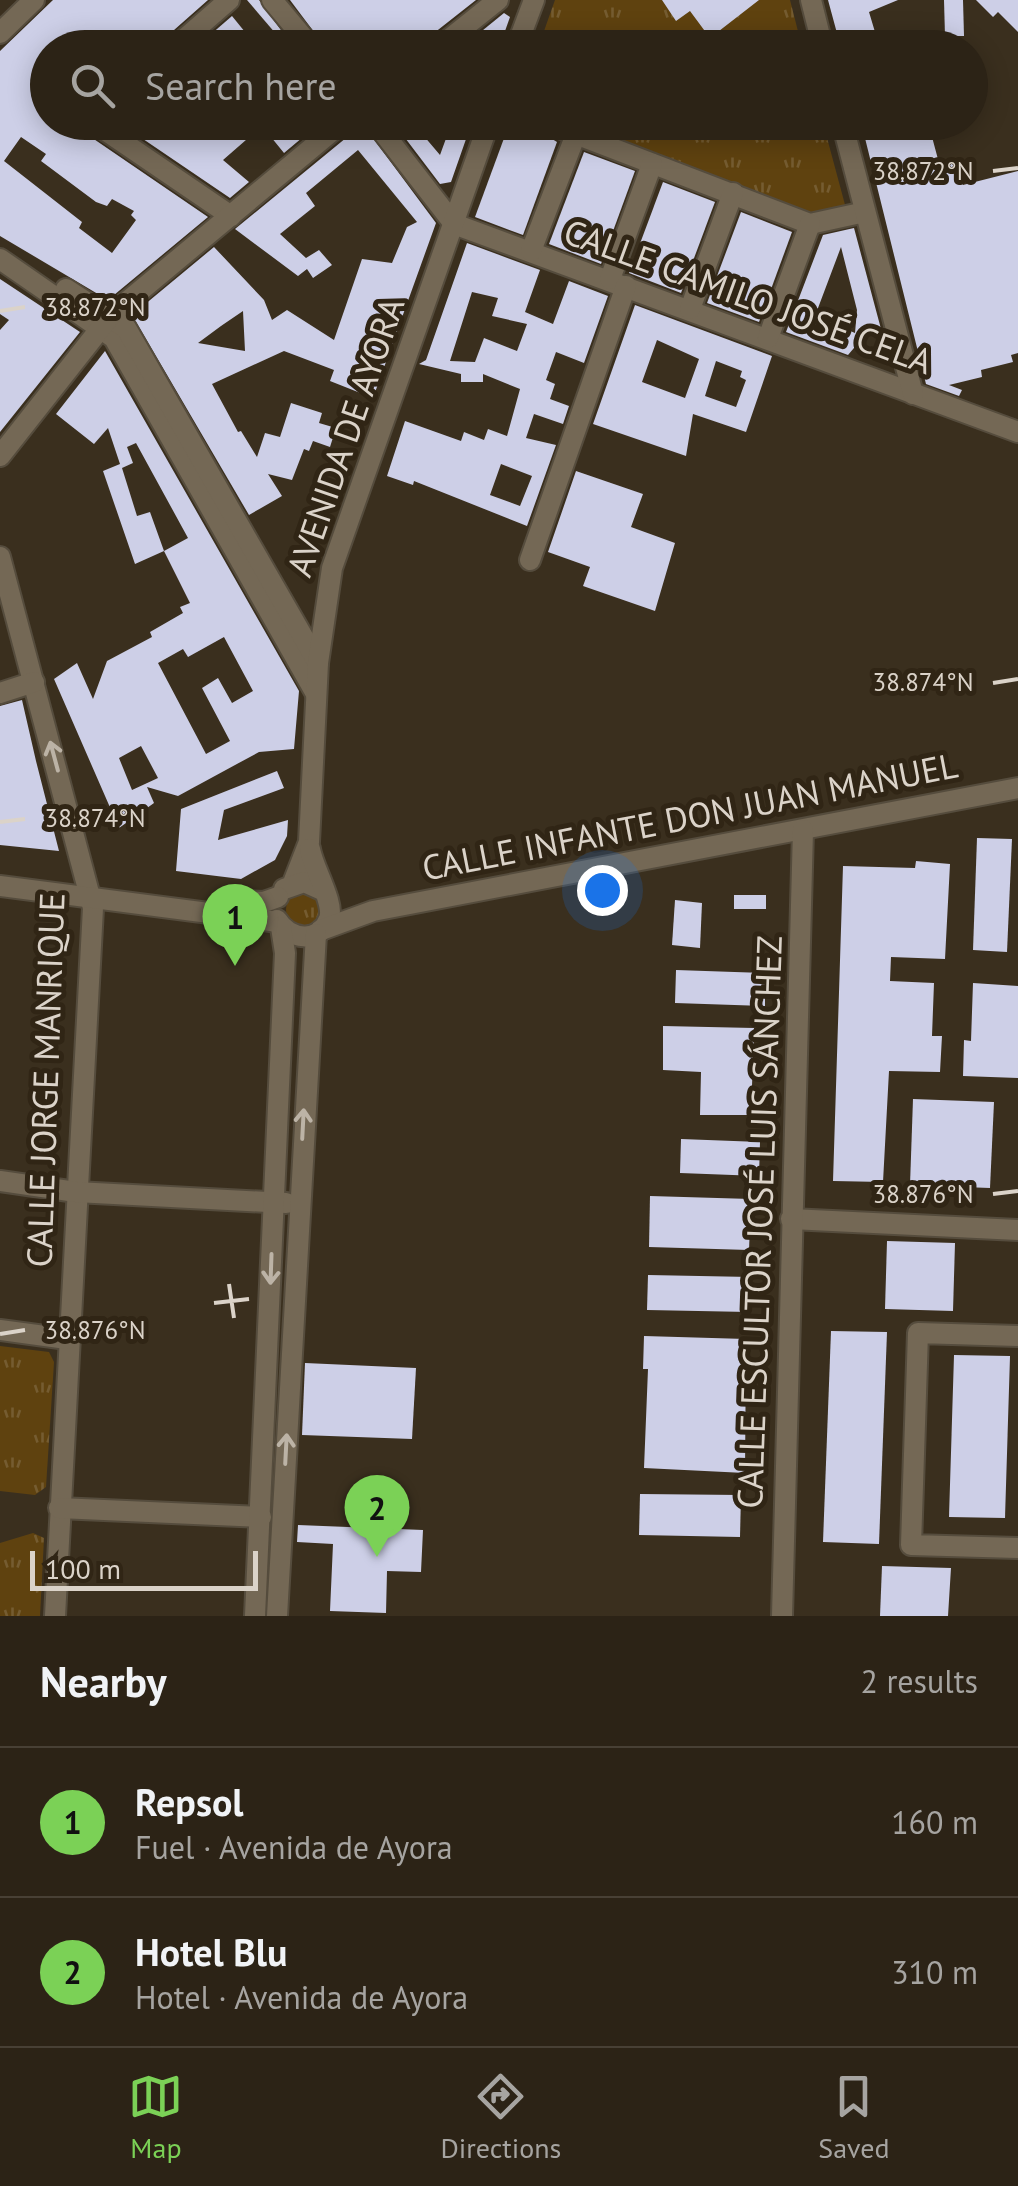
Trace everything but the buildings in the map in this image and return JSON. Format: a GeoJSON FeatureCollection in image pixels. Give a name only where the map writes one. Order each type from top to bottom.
{"type":"FeatureCollection","features":[{"type":"Feature","properties":{"kind":"street"},"geometry":{"type":"LineString","coordinates":[[3,0],[28,6]]}},
{"type":"Feature","properties":{"kind":"street"},"geometry":{"type":"LineString","coordinates":[[194,30],[228,0]]}},
{"type":"Feature","properties":{"kind":"street"},"geometry":{"type":"LineString","coordinates":[[272,0],[297,30]]}},
{"type":"Feature","properties":{"kind":"street"},"geometry":{"type":"LineString","coordinates":[[460,30],[498,0]]}},
{"type":"Feature","properties":{"kind":"street"},"geometry":{"type":"LineString","coordinates":[[523,30],[534,0]]}},
{"type":"Feature","properties":{"kind":"street"},"geometry":{"type":"LineString","coordinates":[[810,0],[818,30]]}},
{"type":"Feature","properties":{"kind":"street"},"geometry":{"type":"LineString","coordinates":[[0,33],[28,6]]}},
{"type":"Feature","properties":{"kind":"street"},"geometry":{"type":"LineString","coordinates":[[118,140],[231,216]]}},
{"type":"Feature","properties":{"kind":"street"},"geometry":{"type":"LineString","coordinates":[[1,457],[106,322],[322,140]]}},
{"type":"Feature","properties":{"kind":"street"},"geometry":{"type":"LineString","coordinates":[[389,140],[454,224]]}},
{"type":"Feature","properties":{"kind":"street","name":"AVENIDA DE AYORA"},"geometry":{"type":"LineString","coordinates":[[327,897],[309,842],[324,597],[482,140]]}},
{"type":"Feature","properties":{"kind":"street"},"geometry":{"type":"LineString","coordinates":[[530,251],[574,140]]}},
{"type":"Feature","properties":{"kind":"street"},"geometry":{"type":"LineString","coordinates":[[591,140],[810,224],[865,212]]}},
{"type":"Feature","properties":{"kind":"street"},"geometry":{"type":"LineString","coordinates":[[847,140],[913,394]]}},
{"type":"Feature","properties":{"kind":"street"},"geometry":{"type":"LineString","coordinates":[[530,560],[652,164]]}},
{"type":"Feature","properties":{"kind":"street"},"geometry":{"type":"LineString","coordinates":[[690,309],[732,193]]}},
{"type":"Feature","properties":{"kind":"street","name":"CALLE CAMILO JOSÉ CELA"},"geometry":{"type":"LineString","coordinates":[[454,224],[1018,432]]}},
{"type":"Feature","properties":{"kind":"street"},"geometry":{"type":"LineString","coordinates":[[768,338],[810,224]]}},
{"type":"Feature","properties":{"kind":"street"},"geometry":{"type":"LineString","coordinates":[[0,251],[106,322],[316,694]]}},
{"type":"Feature","properties":{"kind":"street"},"geometry":{"type":"LineString","coordinates":[[0,259],[106,322],[126,328],[318,663]]}},
{"type":"Feature","properties":{"kind":"street","name":"CALLE JORGE MANRIQUE"},"geometry":{"type":"LineString","coordinates":[[0,557],[8,617],[34,682],[90,891],[55,1616]]}},
{"type":"Feature","properties":{"kind":"street"},"geometry":{"type":"LineString","coordinates":[[282,602],[303,609],[324,597]]}},
{"type":"Feature","properties":{"kind":"street"},"geometry":{"type":"LineString","coordinates":[[0,693],[34,682]]}},
{"type":"Feature","properties":{"kind":"street","name":"CALLE INFANTE DON JUAN MANUEL"},"geometry":{"type":"LineString","coordinates":[[318,932],[373,911],[1018,788]]}},
{"type":"Feature","properties":{"kind":"street","name":"CALLE ESCULTOR JOSÉ LUIS SÁNCHEZ"},"geometry":{"type":"LineString","coordinates":[[782,1616],[804,830]]}},
{"type":"Feature","properties":{"kind":"street","name":"AVENIDA DE AYORA"},"geometry":{"type":"LineString","coordinates":[[286,890],[309,842]]}},
{"type":"Feature","properties":{"kind":"street"},"geometry":{"type":"LineString","coordinates":[[0,873],[280,924],[298,937],[318,932]]}},
{"type":"Feature","properties":{"kind":"street"},"geometry":{"type":"LineString","coordinates":[[0,886],[246,902],[310,883],[327,897],[330,917],[318,932],[298,1204],[277,1616]]}},
{"type":"Feature","properties":{"kind":"street"},"geometry":{"type":"LineString","coordinates":[[255,1616],[285,954],[280,924],[286,890]]}},
{"type":"Feature","properties":{"kind":"street","name":"CALLE INFANTE DON JUAN MANUEL"},"geometry":{"type":"LineString","coordinates":[[327,897],[373,911]]}},
{"type":"Feature","properties":{"kind":"street"},"geometry":{"type":"LineString","coordinates":[[0,1181],[76,1192],[298,1204]]}},
{"type":"Feature","properties":{"kind":"street"},"geometry":{"type":"LineString","coordinates":[[791,1219],[1018,1230]]}},
{"type":"Feature","properties":{"kind":"street"},"geometry":{"type":"LineString","coordinates":[[0,1330],[67,1338]]}},
{"type":"Feature","properties":{"kind":"street"},"geometry":{"type":"LineString","coordinates":[[1018,1336],[918,1333],[911,1545],[1018,1548]]}},
{"type":"Feature","properties":{"kind":"street"},"geometry":{"type":"LineString","coordinates":[[262,1493],[284,1494]]}},
{"type":"Feature","properties":{"kind":"street"},"geometry":{"type":"LineString","coordinates":[[59,1508],[260,1527],[281,1538]]}},
{"type":"Feature","properties":{"kind":"green space"},"geometry":{"type":"Polygon","coordinates":[[[555,0],[790,0],[798,30],[544,30],[555,0]]]}},
{"type":"Feature","properties":{"kind":"green space"},"geometry":{"type":"Polygon","coordinates":[[[588,140],[828,140],[848,216],[810,224],[588,140]]]}},
{"type":"Feature","properties":{"kind":"green space"},"geometry":{"type":"Polygon","coordinates":[[[303,893],[315,898],[320,910],[315,922],[303,927],[291,922],[286,910],[291,898],[303,893]]]}},
{"type":"Feature","properties":{"kind":"green space"},"geometry":{"type":"Polygon","coordinates":[[[0,1346],[49,1352],[54,1362],[46,1487],[35,1495],[0,1491],[0,1346]]]}},
{"type":"Feature","properties":{"kind":"green space"},"geometry":{"type":"Polygon","coordinates":[[[33,1533],[44,1538],[40,1616],[0,1616],[0,1543],[33,1533]]]}},
{"type":"Feature","properties":{"kind":"place","name":"Repsol"},"geometry":{"type":"Point","coordinates":[235,966]}},
{"type":"Feature","properties":{"kind":"place","name":"Hotel Blu"},"geometry":{"type":"Point","coordinates":[377,1557]}}]}
